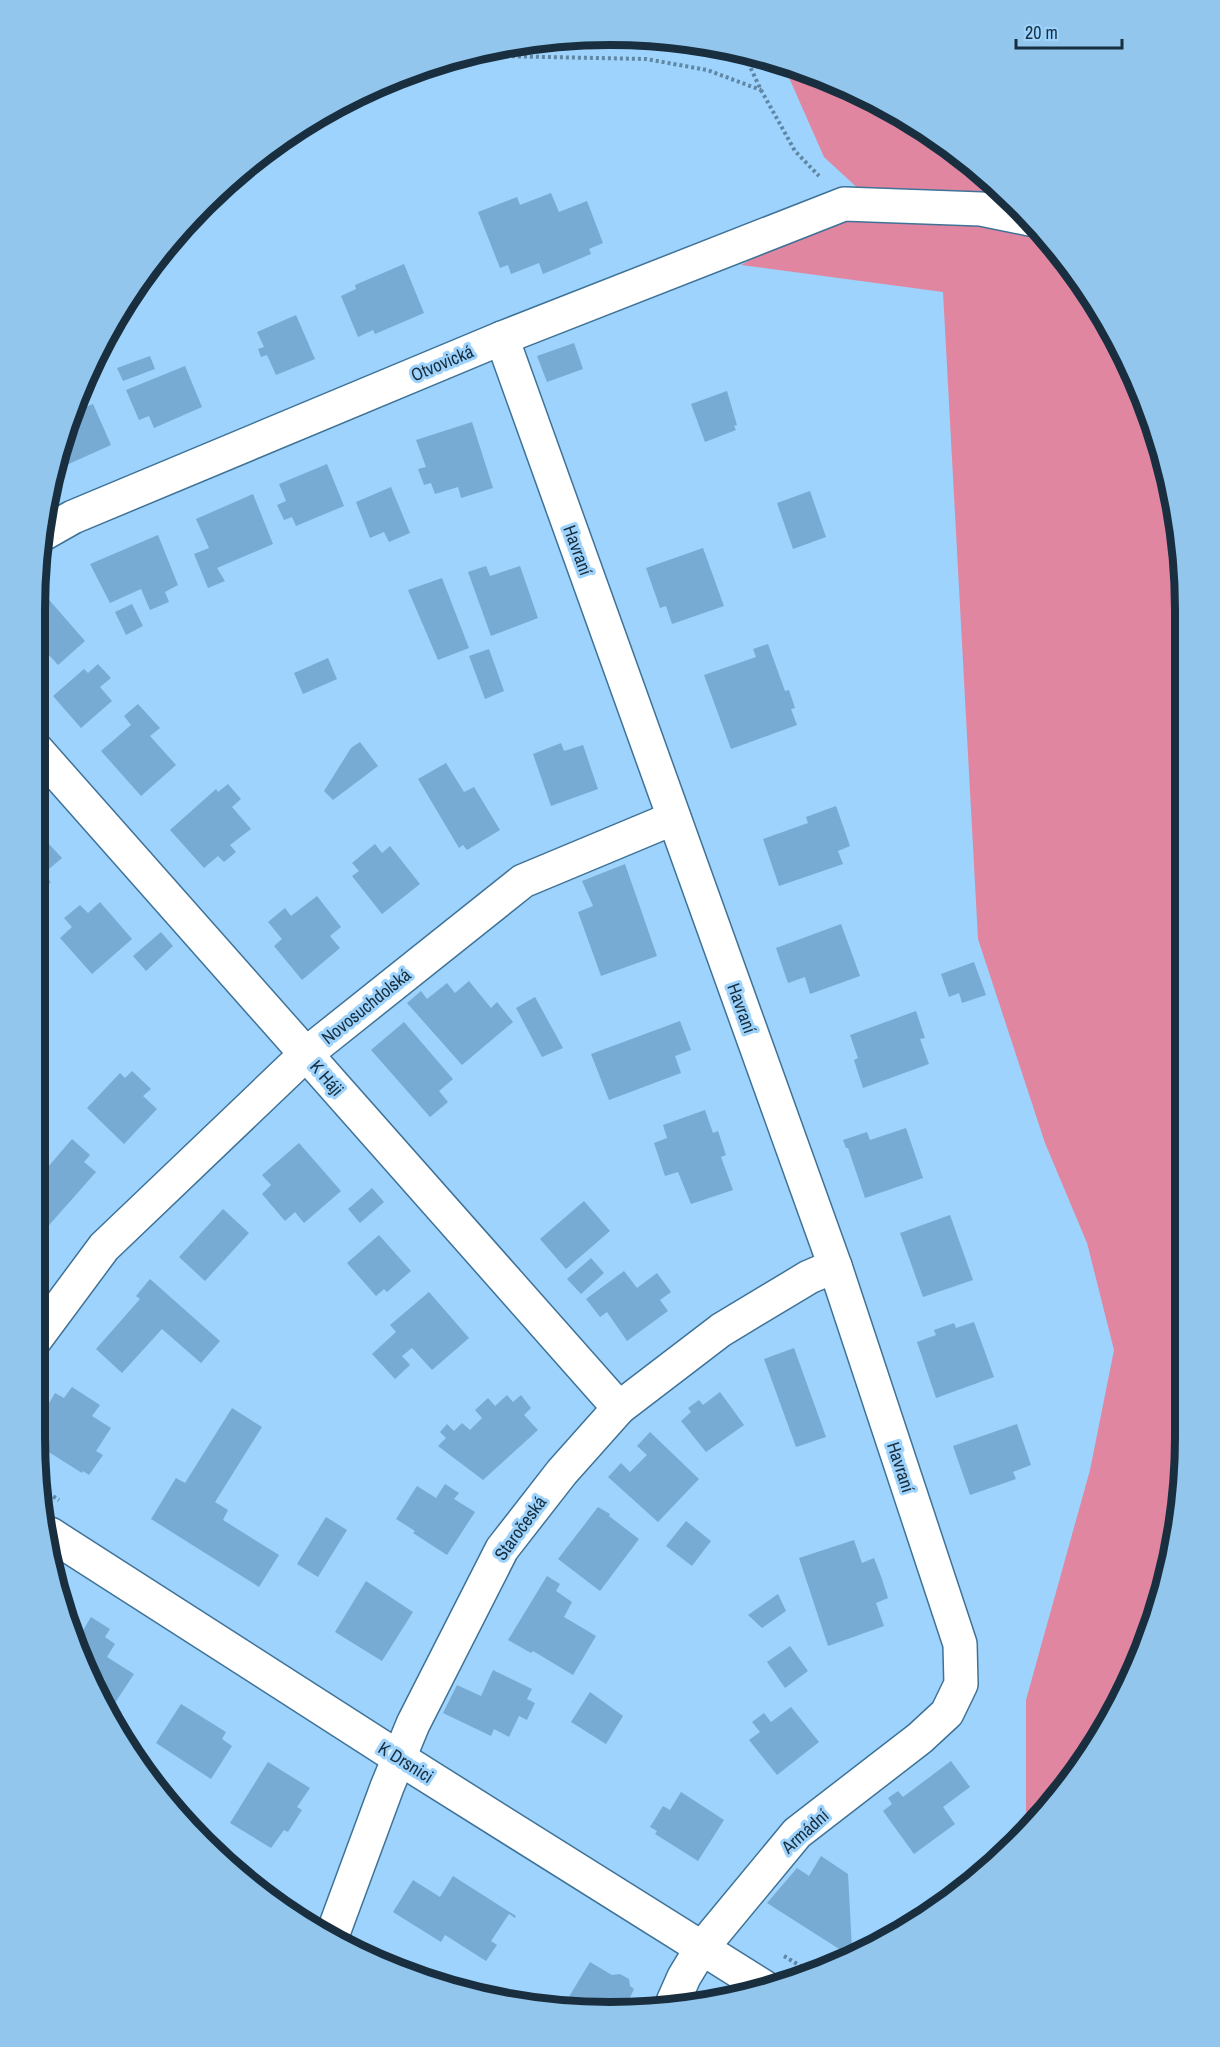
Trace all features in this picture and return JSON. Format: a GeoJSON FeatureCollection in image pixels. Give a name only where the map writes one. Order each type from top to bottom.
{"type":"FeatureCollection","features":[{"type":"Feature","properties":{"kind":"street"},"geometry":{"type":"LineString","coordinates":[[844,204],[981,209],[1016,216]]}},
{"type":"Feature","properties":{"kind":"street","name":"Otvovická"},"geometry":{"type":"LineString","coordinates":[[51,529],[73,517],[502,338],[844,204]]}},
{"type":"Feature","properties":{"kind":"street","name":"Havraní"},"geometry":{"type":"LineString","coordinates":[[502,338],[834,1266],[960,1644],[961,1684]]}},
{"type":"Feature","properties":{"kind":"street","name":"K Háji"},"geometry":{"type":"LineString","coordinates":[[45,760],[619,1408]]}},
{"type":"Feature","properties":{"kind":"street","name":"Novosuchdolská"},"geometry":{"type":"LineString","coordinates":[[45,1327],[104,1247],[306,1054],[523,881],[674,818]]}},
{"type":"Feature","properties":{"kind":"street","name":"Staročeská"},"geometry":{"type":"LineString","coordinates":[[334,1930],[413,1724],[502,1549],[562,1472],[619,1408],[721,1330],[809,1278],[834,1266]]}},
{"type":"Feature","properties":{"kind":"street","name":"K Drsnici"},"geometry":{"type":"LineString","coordinates":[[54,1536],[399,1758],[757,1983]]}},
{"type":"Feature","properties":{"kind":"street","name":"Armádní"},"geometry":{"type":"LineString","coordinates":[[675,1998],[701,1949],[797,1833],[920,1738],[947,1713],[961,1684]]}},
{"type":"Feature","properties":{"kind":"path"},"geometry":{"type":"LineString","coordinates":[[500,56],[646,59],[707,70],[761,90]]}},
{"type":"Feature","properties":{"kind":"path"},"geometry":{"type":"LineString","coordinates":[[748,62],[795,151],[844,204]]}},
{"type":"Feature","properties":{"kind":"shaded area"},"geometry":{"type":"Polygon","coordinates":[[[787,74],[860,103],[924,140],[983,185],[1007,207],[862,192],[824,157],[787,74]]]}},
{"type":"Feature","properties":{"kind":"shaded area"},"geometry":{"type":"Polygon","coordinates":[[[844,204],[1017,218],[1035,237],[1080,296],[1117,360],[1145,428],[1164,500],[1174,573],[1175,610],[1174,1474],[1170,1511],[1156,1583],[1132,1653],[1117,1687],[1080,1751],[1026,1820],[1026,1700],[1090,1470],[1114,1350],[1087,1243],[1045,1143],[978,939],[943,292],[741,265],[844,204]]]}},
{"type":"Feature","properties":{"kind":"building"},"geometry":{"type":"Polygon","coordinates":[[[551,193],[559,212],[587,201],[603,243],[589,249],[591,254],[543,274],[539,263],[511,274],[508,265],[500,268],[478,212],[517,197],[520,205],[551,193]]]}},
{"type":"Feature","properties":{"kind":"building"},"geometry":{"type":"Polygon","coordinates":[[[404,264],[424,313],[375,334],[373,330],[358,337],[341,296],[356,289],[355,285],[404,264]]]}},
{"type":"Feature","properties":{"kind":"building"},"geometry":{"type":"Polygon","coordinates":[[[296,315],[315,359],[276,375],[267,355],[261,357],[258,349],[264,347],[257,332],[296,315]]]}},
{"type":"Feature","properties":{"kind":"building"},"geometry":{"type":"Polygon","coordinates":[[[574,343],[583,369],[547,382],[537,356],[574,343]]]}},
{"type":"Feature","properties":{"kind":"building"},"geometry":{"type":"Polygon","coordinates":[[[150,356],[155,369],[123,381],[117,368],[150,356]]]}},
{"type":"Feature","properties":{"kind":"building"},"geometry":{"type":"Polygon","coordinates":[[[185,366],[202,407],[154,428],[149,416],[139,420],[126,390],[185,366]]]}},
{"type":"Feature","properties":{"kind":"building"},"geometry":{"type":"Polygon","coordinates":[[[727,391],[737,425],[734,426],[736,430],[705,442],[691,404],[727,391]]]}},
{"type":"Feature","properties":{"kind":"building"},"geometry":{"type":"Polygon","coordinates":[[[93,404],[111,445],[63,466],[75,428],[83,408],[93,404]]]}},
{"type":"Feature","properties":{"kind":"building"},"geometry":{"type":"Polygon","coordinates":[[[472,422],[493,488],[461,498],[458,487],[435,494],[431,483],[424,485],[418,469],[426,467],[416,440],[472,422]]]}},
{"type":"Feature","properties":{"kind":"building"},"geometry":{"type":"Polygon","coordinates":[[[327,464],[344,506],[296,526],[292,517],[284,520],[277,505],[286,501],[279,484],[327,464]]]}},
{"type":"Feature","properties":{"kind":"building"},"geometry":{"type":"Polygon","coordinates":[[[391,487],[410,533],[389,542],[384,532],[370,538],[356,502],[391,487]]]}},
{"type":"Feature","properties":{"kind":"building"},"geometry":{"type":"Polygon","coordinates":[[[810,491],[826,537],[793,549],[777,503],[810,491]]]}},
{"type":"Feature","properties":{"kind":"building"},"geometry":{"type":"Polygon","coordinates":[[[253,494],[273,544],[217,568],[225,581],[208,588],[194,554],[209,548],[196,519],[253,494]]]}},
{"type":"Feature","properties":{"kind":"building"},"geometry":{"type":"Polygon","coordinates":[[[158,535],[178,585],[165,592],[169,602],[150,610],[141,589],[110,603],[90,564],[158,535]]]}},
{"type":"Feature","properties":{"kind":"building"},"geometry":{"type":"Polygon","coordinates":[[[703,548],[724,606],[672,624],[666,606],[660,608],[646,568],[703,548]]]}},
{"type":"Feature","properties":{"kind":"building"},"geometry":{"type":"Polygon","coordinates":[[[486,566],[490,576],[520,566],[538,618],[491,636],[468,572],[486,566]]]}},
{"type":"Feature","properties":{"kind":"building"},"geometry":{"type":"Polygon","coordinates":[[[442,578],[469,648],[438,660],[408,590],[442,578]]]}},
{"type":"Feature","properties":{"kind":"building"},"geometry":{"type":"Polygon","coordinates":[[[45,596],[85,641],[58,665],[48,654],[45,657],[45,596]]]}},
{"type":"Feature","properties":{"kind":"building"},"geometry":{"type":"Polygon","coordinates":[[[132,604],[143,626],[126,635],[115,612],[132,604]]]}},
{"type":"Feature","properties":{"kind":"building"},"geometry":{"type":"Polygon","coordinates":[[[768,644],[785,691],[789,690],[795,708],[791,709],[797,725],[731,749],[704,675],[756,657],[753,649],[768,644]]]}},
{"type":"Feature","properties":{"kind":"building"},"geometry":{"type":"Polygon","coordinates":[[[489,649],[504,691],[485,699],[469,656],[489,649]]]}},
{"type":"Feature","properties":{"kind":"building"},"geometry":{"type":"Polygon","coordinates":[[[328,658],[337,679],[303,694],[294,673],[328,658]]]}},
{"type":"Feature","properties":{"kind":"building"},"geometry":{"type":"Polygon","coordinates":[[[98,664],[111,678],[100,687],[112,701],[81,728],[53,696],[84,669],[88,673],[98,664]]]}},
{"type":"Feature","properties":{"kind":"building"},"geometry":{"type":"Polygon","coordinates":[[[138,704],[160,728],[150,736],[176,765],[141,796],[101,751],[131,725],[124,716],[138,704]]]}},
{"type":"Feature","properties":{"kind":"building"},"geometry":{"type":"Polygon","coordinates":[[[360,742],[378,766],[333,800],[324,791],[351,748],[360,742]]]}},
{"type":"Feature","properties":{"kind":"building"},"geometry":{"type":"Polygon","coordinates":[[[561,743],[564,751],[583,745],[598,789],[551,806],[533,754],[561,743]]]}},
{"type":"Feature","properties":{"kind":"building"},"geometry":{"type":"Polygon","coordinates":[[[446,763],[464,792],[474,787],[500,830],[467,850],[463,845],[459,848],[418,779],[446,763]]]}},
{"type":"Feature","properties":{"kind":"building"},"geometry":{"type":"Polygon","coordinates":[[[228,784],[241,799],[232,807],[251,829],[230,845],[236,852],[224,862],[218,856],[204,868],[170,830],[216,789],[218,792],[228,784]]]}},
{"type":"Feature","properties":{"kind":"building"},"geometry":{"type":"Polygon","coordinates":[[[836,806],[850,846],[838,851],[843,864],[779,886],[763,839],[808,823],[806,817],[836,806]]]}},
{"type":"Feature","properties":{"kind":"building"},"geometry":{"type":"Polygon","coordinates":[[[45,840],[62,858],[45,872],[45,840]]]}},
{"type":"Feature","properties":{"kind":"building"},"geometry":{"type":"Polygon","coordinates":[[[375,844],[382,853],[390,846],[420,884],[382,914],[352,876],[359,871],[352,863],[375,844]]]}},
{"type":"Feature","properties":{"kind":"building"},"geometry":{"type":"Polygon","coordinates":[[[625,864],[657,956],[601,976],[578,912],[593,906],[582,881],[625,864]]]}},
{"type":"Feature","properties":{"kind":"building"},"geometry":{"type":"Polygon","coordinates":[[[45,876],[51,882],[45,887],[45,876]]]}},
{"type":"Feature","properties":{"kind":"building"},"geometry":{"type":"Polygon","coordinates":[[[317,896],[341,927],[330,936],[340,948],[302,980],[274,946],[282,939],[268,922],[285,908],[291,916],[317,896]]]}},
{"type":"Feature","properties":{"kind":"building"},"geometry":{"type":"Polygon","coordinates":[[[100,902],[132,939],[92,974],[60,938],[72,927],[64,918],[80,905],[88,913],[100,902]]]}},
{"type":"Feature","properties":{"kind":"building"},"geometry":{"type":"Polygon","coordinates":[[[841,924],[860,976],[810,994],[805,977],[788,983],[776,948],[841,924]]]}},
{"type":"Feature","properties":{"kind":"building"},"geometry":{"type":"Polygon","coordinates":[[[161,932],[173,946],[146,971],[133,956],[161,932]]]}},
{"type":"Feature","properties":{"kind":"building"},"geometry":{"type":"Polygon","coordinates":[[[974,962],[986,995],[962,1003],[959,993],[949,997],[941,974],[974,962]]]}},
{"type":"Feature","properties":{"kind":"building"},"geometry":{"type":"Polygon","coordinates":[[[469,981],[491,1008],[497,1002],[513,1022],[462,1065],[407,1003],[421,991],[427,999],[447,983],[455,993],[469,981]]]}},
{"type":"Feature","properties":{"kind":"building"},"geometry":{"type":"Polygon","coordinates":[[[535,997],[563,1048],[542,1057],[516,1008],[535,997]]]}},
{"type":"Feature","properties":{"kind":"building"},"geometry":{"type":"Polygon","coordinates":[[[916,1011],[925,1038],[920,1039],[929,1064],[863,1088],[854,1060],[858,1058],[850,1035],[916,1011]]]}},
{"type":"Feature","properties":{"kind":"building"},"geometry":{"type":"Polygon","coordinates":[[[680,1021],[691,1050],[675,1056],[681,1073],[609,1100],[591,1054],[680,1021]]]}},
{"type":"Feature","properties":{"kind":"building"},"geometry":{"type":"Polygon","coordinates":[[[404,1022],[453,1079],[439,1091],[448,1102],[430,1117],[371,1050],[404,1022]]]}},
{"type":"Feature","properties":{"kind":"building"},"geometry":{"type":"Polygon","coordinates":[[[132,1071],[151,1089],[143,1096],[157,1109],[124,1144],[87,1108],[120,1073],[125,1078],[132,1071]]]}},
{"type":"Feature","properties":{"kind":"building"},"geometry":{"type":"Polygon","coordinates":[[[705,1110],[713,1133],[718,1131],[726,1155],[721,1157],[733,1190],[691,1204],[678,1172],[665,1176],[654,1143],[667,1138],[663,1125],[705,1110]]]}},
{"type":"Feature","properties":{"kind":"building"},"geometry":{"type":"Polygon","coordinates":[[[906,1128],[923,1178],[865,1198],[848,1148],[843,1140],[867,1132],[870,1140],[906,1128]]]}},
{"type":"Feature","properties":{"kind":"building"},"geometry":{"type":"Polygon","coordinates":[[[72,1139],[90,1155],[84,1162],[96,1172],[45,1230],[45,1164],[48,1167],[72,1139]]]}},
{"type":"Feature","properties":{"kind":"building"},"geometry":{"type":"Polygon","coordinates":[[[299,1143],[341,1191],[304,1223],[295,1212],[285,1221],[262,1194],[271,1185],[262,1175],[299,1143]]]}},
{"type":"Feature","properties":{"kind":"building"},"geometry":{"type":"Polygon","coordinates":[[[372,1188],[384,1202],[360,1223],[348,1209],[372,1188]]]}},
{"type":"Feature","properties":{"kind":"building"},"geometry":{"type":"Polygon","coordinates":[[[584,1201],[610,1231],[566,1269],[540,1239],[584,1201]]]}},
{"type":"Feature","properties":{"kind":"building"},"geometry":{"type":"Polygon","coordinates":[[[223,1209],[249,1233],[205,1281],[179,1257],[223,1209]]]}},
{"type":"Feature","properties":{"kind":"building"},"geometry":{"type":"Polygon","coordinates":[[[950,1215],[973,1280],[923,1297],[900,1233],[950,1215]]]}},
{"type":"Feature","properties":{"kind":"building"},"geometry":{"type":"Polygon","coordinates":[[[379,1235],[411,1271],[387,1292],[384,1289],[376,1296],[347,1263],[379,1235]]]}},
{"type":"Feature","properties":{"kind":"building"},"geometry":{"type":"Polygon","coordinates":[[[591,1258],[604,1273],[581,1294],[567,1279],[591,1258]]]}},
{"type":"Feature","properties":{"kind":"building"},"geometry":{"type":"Polygon","coordinates":[[[624,1271],[637,1288],[657,1273],[671,1292],[660,1300],[668,1311],[627,1341],[607,1312],[600,1317],[586,1299],[624,1271]]]}},
{"type":"Feature","properties":{"kind":"building"},"geometry":{"type":"Polygon","coordinates":[[[150,1279],[220,1341],[201,1363],[162,1329],[122,1373],[96,1349],[140,1299],[136,1296],[150,1279]]]}},
{"type":"Feature","properties":{"kind":"building"},"geometry":{"type":"Polygon","coordinates":[[[429,1292],[469,1338],[432,1370],[412,1348],[402,1356],[410,1365],[395,1379],[372,1354],[396,1332],[390,1325],[429,1292]]]}},
{"type":"Feature","properties":{"kind":"building"},"geometry":{"type":"Polygon","coordinates":[[[974,1322],[994,1377],[936,1398],[917,1342],[936,1335],[934,1330],[954,1323],[956,1328],[974,1322]]]}},
{"type":"Feature","properties":{"kind":"building"},"geometry":{"type":"Polygon","coordinates":[[[794,1348],[826,1437],[796,1447],[764,1359],[794,1348]]]}},
{"type":"Feature","properties":{"kind":"building"},"geometry":{"type":"Polygon","coordinates":[[[72,1387],[100,1405],[92,1416],[111,1428],[96,1451],[103,1455],[89,1475],[45,1450],[45,1410],[55,1393],[64,1398],[72,1387]]]}},
{"type":"Feature","properties":{"kind":"building"},"geometry":{"type":"Polygon","coordinates":[[[720,1392],[744,1425],[706,1452],[681,1421],[691,1412],[688,1408],[699,1400],[703,1405],[720,1392]]]}},
{"type":"Feature","properties":{"kind":"building"},"geometry":{"type":"Polygon","coordinates":[[[507,1395],[513,1402],[521,1395],[531,1408],[524,1415],[538,1430],[483,1480],[438,1446],[446,1438],[440,1432],[447,1424],[454,1431],[462,1423],[470,1430],[482,1418],[475,1410],[488,1398],[495,1406],[507,1395]]]}},
{"type":"Feature","properties":{"kind":"building"},"geometry":{"type":"Polygon","coordinates":[[[232,1408],[262,1427],[215,1502],[228,1510],[223,1520],[279,1555],[259,1587],[151,1519],[176,1478],[185,1483],[232,1408]]]}},
{"type":"Feature","properties":{"kind":"building"},"geometry":{"type":"Polygon","coordinates":[[[1017,1424],[1031,1465],[1013,1472],[1016,1479],[970,1495],[953,1446],[1017,1424]]]}},
{"type":"Feature","properties":{"kind":"building"},"geometry":{"type":"Polygon","coordinates":[[[650,1432],[699,1479],[658,1522],[608,1477],[621,1463],[630,1472],[647,1455],[637,1446],[650,1432]]]}},
{"type":"Feature","properties":{"kind":"building"},"geometry":{"type":"Polygon","coordinates":[[[445,1484],[459,1493],[454,1499],[475,1512],[447,1555],[396,1519],[417,1486],[436,1498],[445,1484]]]}},
{"type":"Feature","properties":{"kind":"building"},"geometry":{"type":"Polygon","coordinates":[[[598,1507],[610,1514],[609,1516],[639,1539],[600,1591],[558,1559],[598,1507]]]}},
{"type":"Feature","properties":{"kind":"building"},"geometry":{"type":"Polygon","coordinates":[[[326,1517],[347,1530],[318,1577],[297,1564],[326,1517]]]}},
{"type":"Feature","properties":{"kind":"building"},"geometry":{"type":"Polygon","coordinates":[[[686,1521],[711,1541],[692,1566],[666,1546],[686,1521]]]}},
{"type":"Feature","properties":{"kind":"building"},"geometry":{"type":"Polygon","coordinates":[[[854,1540],[862,1563],[874,1558],[882,1579],[888,1598],[876,1603],[884,1626],[828,1646],[799,1558],[854,1540]]]}},
{"type":"Feature","properties":{"kind":"building"},"geometry":{"type":"Polygon","coordinates":[[[547,1576],[560,1584],[556,1591],[572,1602],[564,1617],[596,1636],[573,1675],[533,1651],[531,1653],[508,1640],[547,1576]]]}},
{"type":"Feature","properties":{"kind":"building"},"geometry":{"type":"Polygon","coordinates":[[[366,1581],[413,1612],[382,1661],[335,1632],[366,1581]]]}},
{"type":"Feature","properties":{"kind":"building"},"geometry":{"type":"Polygon","coordinates":[[[778,1594],[786,1611],[762,1628],[748,1615],[778,1594]]]}},
{"type":"Feature","properties":{"kind":"building"},"geometry":{"type":"Polygon","coordinates":[[[91,1617],[110,1629],[105,1637],[115,1644],[107,1657],[134,1674],[113,1706],[103,1687],[81,1634],[91,1617]]]}},
{"type":"Feature","properties":{"kind":"building"},"geometry":{"type":"Polygon","coordinates":[[[790,1646],[808,1671],[785,1688],[767,1662],[790,1646]]]}},
{"type":"Feature","properties":{"kind":"building"},"geometry":{"type":"Polygon","coordinates":[[[493,1670],[532,1689],[527,1699],[535,1703],[527,1720],[519,1716],[509,1737],[494,1729],[491,1736],[443,1713],[457,1685],[481,1696],[493,1670]]]}},
{"type":"Feature","properties":{"kind":"building"},"geometry":{"type":"Polygon","coordinates":[[[590,1692],[623,1716],[606,1744],[571,1722],[590,1692]]]}},
{"type":"Feature","properties":{"kind":"building"},"geometry":{"type":"Polygon","coordinates":[[[181,1704],[226,1732],[222,1739],[232,1746],[211,1779],[156,1743],[181,1704]]]}},
{"type":"Feature","properties":{"kind":"building"},"geometry":{"type":"Polygon","coordinates":[[[791,1707],[819,1742],[777,1775],[749,1740],[760,1732],[752,1722],[764,1713],[771,1722],[791,1707]]]}},
{"type":"Feature","properties":{"kind":"building"},"geometry":{"type":"Polygon","coordinates":[[[951,1761],[970,1787],[943,1807],[955,1824],[914,1854],[883,1811],[892,1804],[888,1798],[898,1791],[903,1797],[951,1761]]]}},
{"type":"Feature","properties":{"kind":"building"},"geometry":{"type":"Polygon","coordinates":[[[268,1762],[310,1788],[297,1807],[302,1810],[288,1832],[284,1830],[271,1848],[230,1823],[268,1762]]]}},
{"type":"Feature","properties":{"kind":"building"},"geometry":{"type":"Polygon","coordinates":[[[681,1792],[724,1820],[698,1861],[655,1834],[657,1831],[650,1827],[663,1806],[670,1810],[681,1792]]]}},
{"type":"Feature","properties":{"kind":"building"},"geometry":{"type":"Polygon","coordinates":[[[821,1856],[848,1874],[852,1948],[843,1951],[767,1903],[797,1868],[809,1876],[821,1856]]]}},
{"type":"Feature","properties":{"kind":"building"},"geometry":{"type":"Polygon","coordinates":[[[453,1876],[516,1916],[515,1918],[509,1914],[491,1941],[497,1945],[486,1961],[445,1935],[441,1942],[393,1912],[413,1880],[440,1897],[453,1876]]]}},
{"type":"Feature","properties":{"kind":"building"},"geometry":{"type":"Polygon","coordinates":[[[590,1962],[612,1975],[620,1974],[629,1979],[630,1986],[634,1989],[628,2002],[567,2000],[590,1962]]]}}]}
